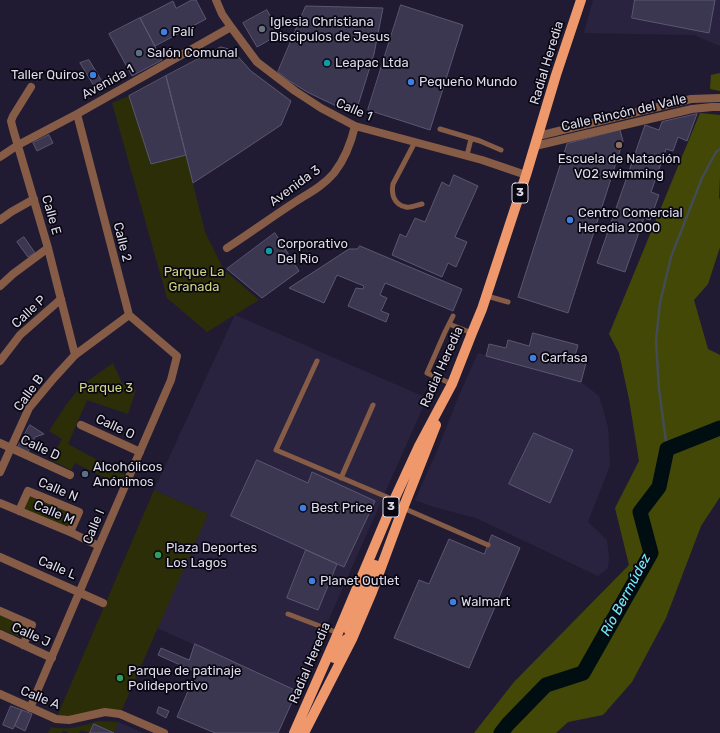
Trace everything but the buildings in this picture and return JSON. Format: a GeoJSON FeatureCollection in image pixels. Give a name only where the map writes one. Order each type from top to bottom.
{"type":"FeatureCollection","features":[{"type":"Feature","properties":{"kind":"main road","name":"Radial Heredia"},"geometry":{"type":"LineString","coordinates":[[294,733],[394,500],[419,446],[452,384],[487,296],[581,0]]}},
{"type":"Feature","properties":{"kind":"main road"},"geometry":{"type":"LineString","coordinates":[[304,733],[353,636],[372,592],[403,508],[452,384]]}},
{"type":"Feature","properties":{"kind":"main road"},"geometry":{"type":"LineString","coordinates":[[353,636],[349,631],[350,623],[375,565],[386,534],[394,500]]}},
{"type":"Feature","properties":{"kind":"main road"},"geometry":{"type":"LineString","coordinates":[[298,733],[340,646],[348,638],[353,636]]}},
{"type":"Feature","properties":{"kind":"street","name":"Calle 1"},"geometry":{"type":"LineString","coordinates":[[216,0],[222,14],[257,62],[295,91],[321,108],[355,126],[482,160],[526,175]]}},
{"type":"Feature","properties":{"kind":"street","name":"Avenida 1"},"geometry":{"type":"LineString","coordinates":[[18,145],[77,114],[231,27]]}},
{"type":"Feature","properties":{"kind":"street","name":"Calle E"},"geometry":{"type":"LineString","coordinates":[[31,87],[11,121],[48,248],[75,355]]}},
{"type":"Feature","properties":{"kind":"street","name":"Calle Rincón del Valle"},"geometry":{"type":"LineString","coordinates":[[538,136],[691,99],[720,98]]}},
{"type":"Feature","properties":{"kind":"street","name":"Calle Rincón del Valle"},"geometry":{"type":"LineString","coordinates":[[535,146],[692,109],[712,107],[720,108]]}},
{"type":"Feature","properties":{"kind":"street","name":"Calle 2"},"geometry":{"type":"LineString","coordinates":[[77,114],[129,315]]}},
{"type":"Feature","properties":{"kind":"street","name":"Avenida 3"},"geometry":{"type":"LineString","coordinates":[[227,248],[296,201],[321,186],[334,173],[342,162],[352,138],[355,126]]}},
{"type":"Feature","properties":{"kind":"street"},"geometry":{"type":"LineString","coordinates":[[0,157],[18,145]]}},
{"type":"Feature","properties":{"kind":"street"},"geometry":{"type":"LineString","coordinates":[[0,220],[34,199]]}},
{"type":"Feature","properties":{"kind":"street"},"geometry":{"type":"LineString","coordinates":[[0,286],[13,274],[48,248]]}},
{"type":"Feature","properties":{"kind":"street","name":"Calle P"},"geometry":{"type":"LineString","coordinates":[[0,361],[20,335],[61,299]]}},
{"type":"Feature","properties":{"kind":"street","name":"Calle B"},"geometry":{"type":"LineString","coordinates":[[0,472],[29,408],[75,355],[129,315]]}},
{"type":"Feature","properties":{"kind":"street","name":"Calle I"},"geometry":{"type":"LineString","coordinates":[[30,708],[171,380],[177,356],[129,315]]}},
{"type":"Feature","properties":{"kind":"street","name":"Calle O"},"geometry":{"type":"LineString","coordinates":[[81,425],[140,452]]}},
{"type":"Feature","properties":{"kind":"street","name":"Calle D"},"geometry":{"type":"LineString","coordinates":[[0,443],[70,475]]}},
{"type":"Feature","properties":{"kind":"street","name":"Calle N"},"geometry":{"type":"LineString","coordinates":[[19,511],[28,490],[79,512],[70,532]]}},
{"type":"Feature","properties":{"kind":"street","name":"Calle M"},"geometry":{"type":"LineString","coordinates":[[0,503],[70,532],[99,546]]}},
{"type":"Feature","properties":{"kind":"street","name":"Calle L"},"geometry":{"type":"LineString","coordinates":[[0,557],[103,602]]}},
{"type":"Feature","properties":{"kind":"street"},"geometry":{"type":"LineString","coordinates":[[0,611],[32,625],[23,645]]}},
{"type":"Feature","properties":{"kind":"street","name":"Calle J"},"geometry":{"type":"LineString","coordinates":[[0,634],[52,658]]}},
{"type":"Feature","properties":{"kind":"street","name":"Calle A"},"geometry":{"type":"LineString","coordinates":[[0,694],[56,719],[69,720],[105,712],[120,714],[164,733]]}},
{"type":"Feature","properties":{"kind":"lane"},"geometry":{"type":"LineString","coordinates":[[440,129],[480,141],[501,150]]}},
{"type":"Feature","properties":{"kind":"lane"},"geometry":{"type":"LineString","coordinates":[[466,156],[472,139]]}},
{"type":"Feature","properties":{"kind":"lane"},"geometry":{"type":"LineString","coordinates":[[415,142],[393,184],[392,191],[394,199],[406,207],[422,204]]}},
{"type":"Feature","properties":{"kind":"lane"},"geometry":{"type":"LineString","coordinates":[[487,296],[508,302]]}},
{"type":"Feature","properties":{"kind":"lane"},"geometry":{"type":"LineString","coordinates":[[452,384],[427,373],[453,316]]}},
{"type":"Feature","properties":{"kind":"lane"},"geometry":{"type":"LineString","coordinates":[[449,324],[472,332]]}},
{"type":"Feature","properties":{"kind":"lane"},"geometry":{"type":"LineString","coordinates":[[317,361],[276,450],[394,500]]}},
{"type":"Feature","properties":{"kind":"lane"},"geometry":{"type":"LineString","coordinates":[[341,478],[373,405]]}},
{"type":"Feature","properties":{"kind":"lane"},"geometry":{"type":"LineString","coordinates":[[403,508],[488,545]]}},
{"type":"Feature","properties":{"kind":"lane"},"geometry":{"type":"LineString","coordinates":[[288,614],[338,633]]}},
{"type":"Feature","properties":{"kind":"shaded area"},"geometry":{"type":"Polygon","coordinates":[[[593,0],[720,0],[720,46],[694,35],[584,33],[593,0]]]}},
{"type":"Feature","properties":{"kind":"shaded area"},"geometry":{"type":"Polygon","coordinates":[[[720,73],[720,91],[710,89],[711,75],[720,73]]]}},
{"type":"Feature","properties":{"kind":"shaded area"},"geometry":{"type":"Polygon","coordinates":[[[700,113],[720,115],[720,247],[708,284],[694,300],[708,349],[720,355],[720,497],[701,526],[666,618],[632,682],[603,715],[568,722],[556,733],[474,733],[514,682],[629,565],[615,508],[639,461],[629,399],[619,353],[609,334],[700,113]]]}},
{"type":"Feature","properties":{"kind":"shaded area"},"geometry":{"type":"Polygon","coordinates":[[[235,315],[427,398],[297,691],[157,628],[208,514],[154,490],[235,315]]]}},
{"type":"Feature","properties":{"kind":"shaded area"},"geometry":{"type":"Polygon","coordinates":[[[478,353],[581,382],[599,396],[608,427],[610,465],[588,522],[607,540],[609,558],[608,568],[598,576],[476,518],[434,507],[415,500],[478,353]]]}},
{"type":"Feature","properties":{"kind":"shaded area"},"geometry":{"type":"Polygon","coordinates":[[[118,722],[143,733],[114,733],[118,722]]]}},
{"type":"Feature","properties":{"kind":"green space","name":"Parque La Granada"},"geometry":{"type":"Polygon","coordinates":[[[129,96],[173,158],[186,155],[205,232],[224,270],[259,300],[207,332],[167,298],[112,103],[129,96]]]}},
{"type":"Feature","properties":{"kind":"green space","name":"Parque 3"},"geometry":{"type":"Polygon","coordinates":[[[113,363],[122,383],[136,390],[128,414],[87,400],[68,444],[125,475],[120,485],[75,463],[71,470],[51,460],[62,439],[49,431],[66,405],[82,385],[113,363]]]}},
{"type":"Feature","properties":{"kind":"green space"},"geometry":{"type":"Polygon","coordinates":[[[154,490],[208,514],[120,714],[56,719],[154,490]]]}},
{"type":"Feature","properties":{"kind":"green space"},"geometry":{"type":"Polygon","coordinates":[[[29,492],[75,514],[68,531],[19,511],[29,492]]]}},
{"type":"Feature","properties":{"kind":"green space"},"geometry":{"type":"Polygon","coordinates":[[[0,613],[27,625],[21,638],[0,629],[0,613]]]}},
{"type":"Feature","properties":{"kind":"green space"},"geometry":{"type":"Polygon","coordinates":[[[98,721],[118,722],[114,733],[94,724],[90,733],[81,730],[79,733],[69,733],[63,730],[62,733],[48,733],[51,727],[69,728],[98,721]]]}},
{"type":"Feature","properties":{"kind":"waterway"},"geometry":{"type":"LineString","coordinates":[[667,449],[659,389],[656,341],[660,303],[671,257],[702,178],[716,152],[720,149]]}},
{"type":"Feature","properties":{"kind":"waterway","name":"Río Bermúdez"},"geometry":{"type":"LineString","coordinates":[[501,733],[546,685],[583,673],[651,553],[640,512],[659,487],[667,449],[720,428]]}},
{"type":"Feature","properties":{"kind":"place","name":"Iglesia Christiana Discipulos de Jesus"},"geometry":{"type":"Point","coordinates":[262,29]}},
{"type":"Feature","properties":{"kind":"place","name":"Palí"},"geometry":{"type":"Point","coordinates":[164,32]}},
{"type":"Feature","properties":{"kind":"place","name":"Salón Comunal"},"geometry":{"type":"Point","coordinates":[139,53]}},
{"type":"Feature","properties":{"kind":"place","name":"Leapac Ltda"},"geometry":{"type":"Point","coordinates":[327,63]}},
{"type":"Feature","properties":{"kind":"place","name":"Taller Quiros"},"geometry":{"type":"Point","coordinates":[93,75]}},
{"type":"Feature","properties":{"kind":"place","name":"Pequeño Mundo"},"geometry":{"type":"Point","coordinates":[411,82]}},
{"type":"Feature","properties":{"kind":"place","name":"Escuela de Natación VO2 swimming"},"geometry":{"type":"Point","coordinates":[619,145]}},
{"type":"Feature","properties":{"kind":"place","name":"Centro Comercial Heredia 2000"},"geometry":{"type":"Point","coordinates":[570,220]}},
{"type":"Feature","properties":{"kind":"place","name":"Corporativo Del Rio"},"geometry":{"type":"Point","coordinates":[269,251]}},
{"type":"Feature","properties":{"kind":"place","name":"Carfasa"},"geometry":{"type":"Point","coordinates":[533,358]}},
{"type":"Feature","properties":{"kind":"place","name":"Alcohólicos Anónimos"},"geometry":{"type":"Point","coordinates":[85,474]}},
{"type":"Feature","properties":{"kind":"place","name":"Best Price"},"geometry":{"type":"Point","coordinates":[303,508]}},
{"type":"Feature","properties":{"kind":"place","name":"Plaza Deportes Los Lagos"},"geometry":{"type":"Point","coordinates":[158,555]}},
{"type":"Feature","properties":{"kind":"place","name":"Planet Outlet"},"geometry":{"type":"Point","coordinates":[312,581]}},
{"type":"Feature","properties":{"kind":"place","name":"Walmart"},"geometry":{"type":"Point","coordinates":[453,602]}},
{"type":"Feature","properties":{"kind":"place","name":"Parque de patinaje Polideportivo"},"geometry":{"type":"Point","coordinates":[120,678]}}]}
